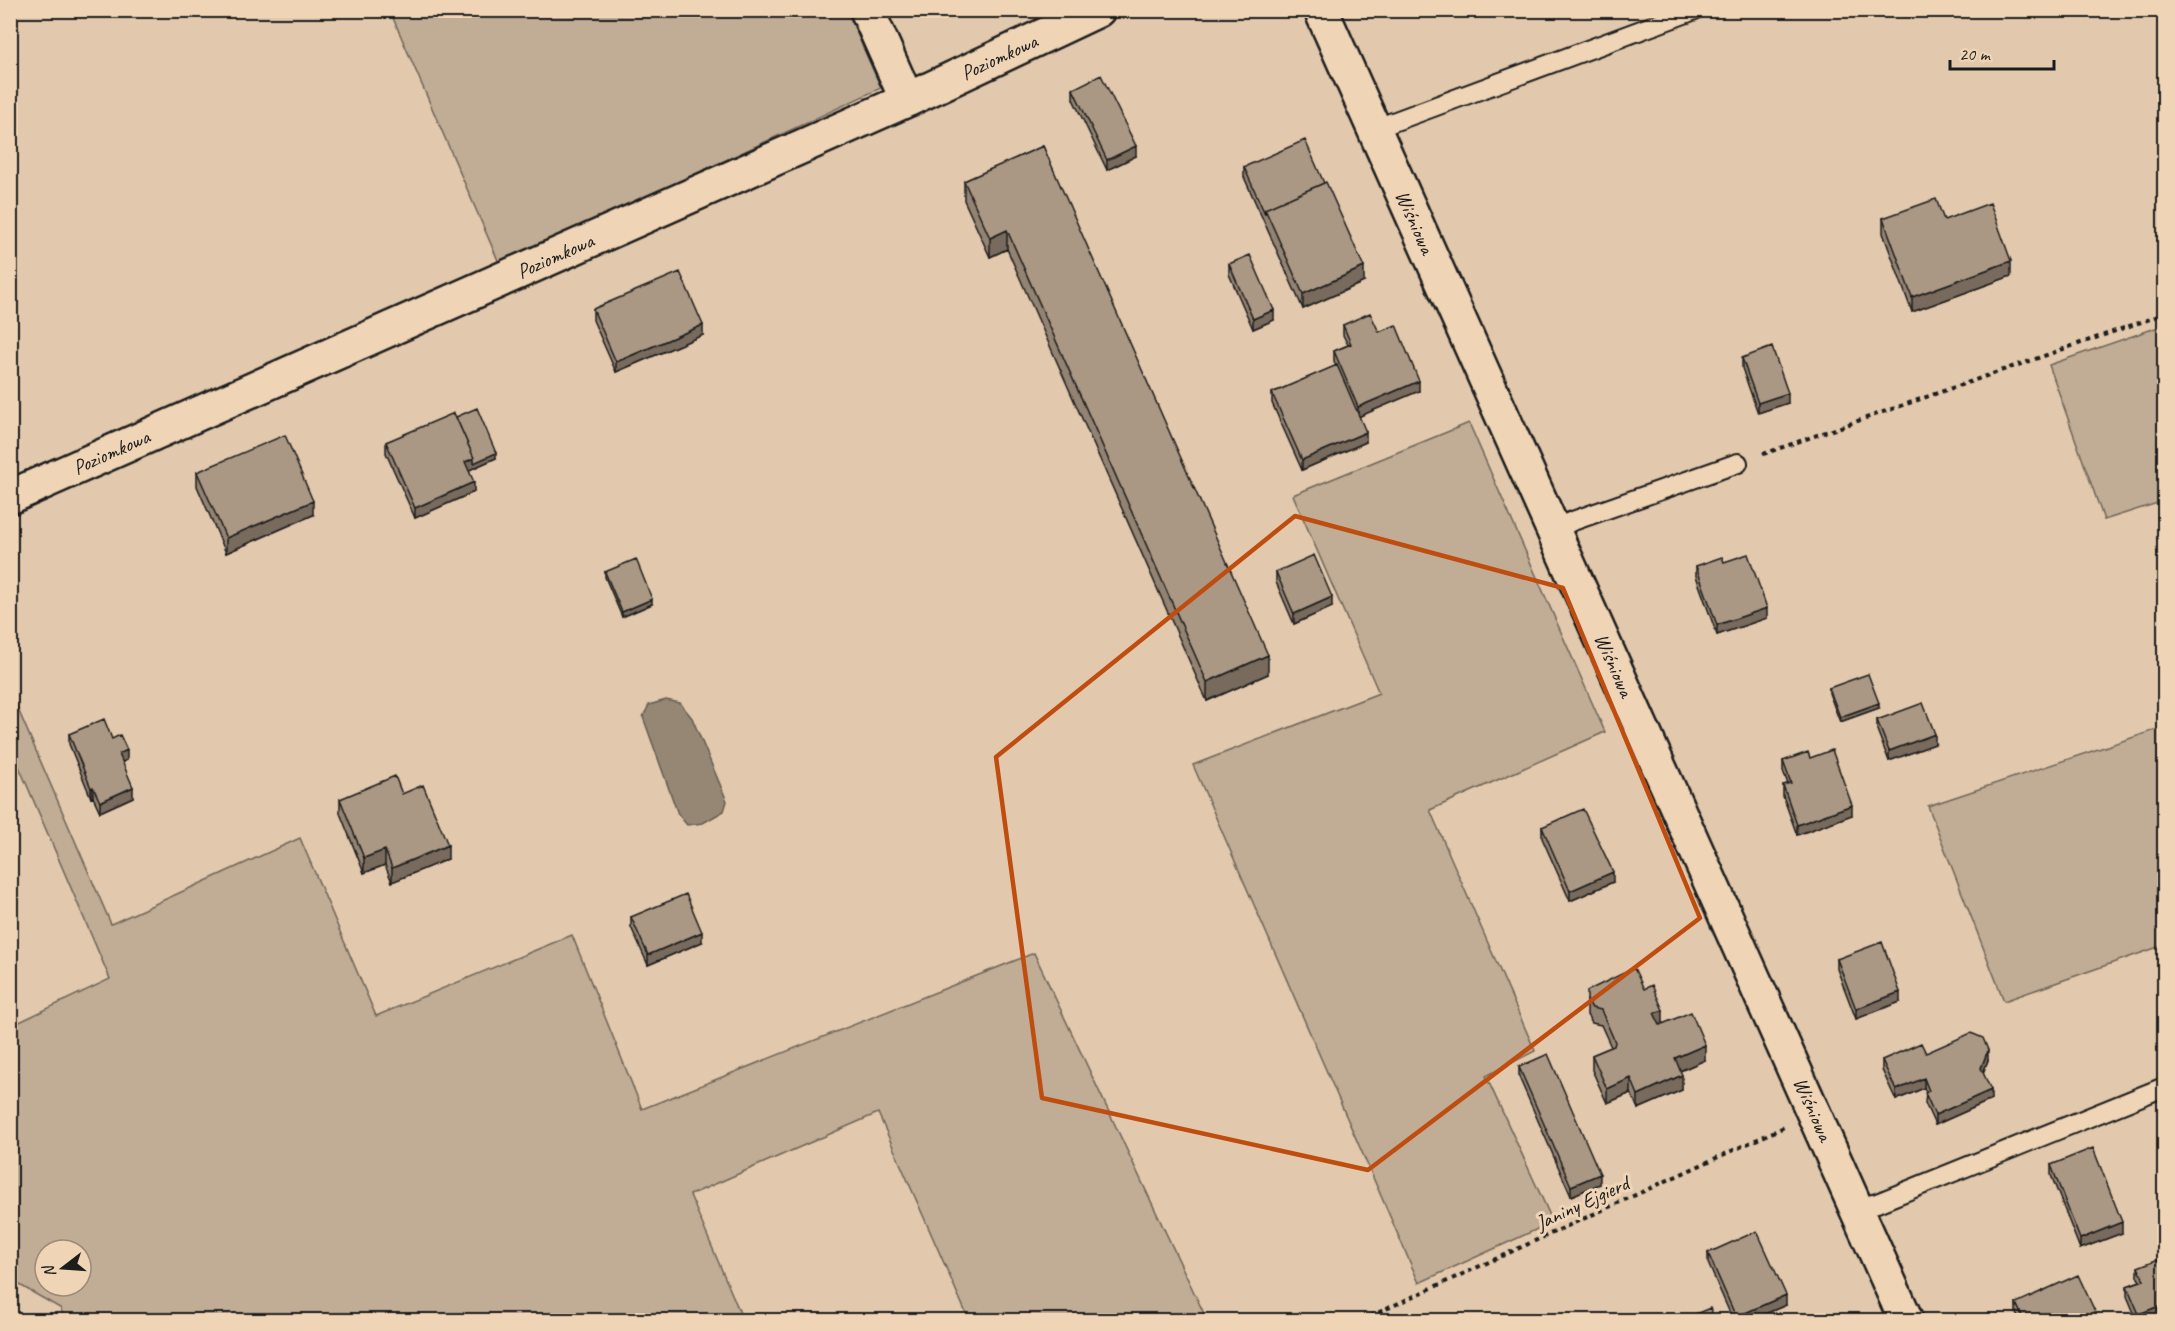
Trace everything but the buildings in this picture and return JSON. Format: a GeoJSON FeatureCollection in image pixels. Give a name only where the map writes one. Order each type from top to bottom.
{"type":"FeatureCollection","features":[{"type":"Feature","properties":{"kind":"street"},"geometry":{"type":"LineString","coordinates":[[867,10],[907,100]]}},
{"type":"Feature","properties":{"kind":"street","name":"Poziomkowa"},"geometry":{"type":"LineString","coordinates":[[10,497],[907,100],[1098,10]]}},
{"type":"Feature","properties":{"kind":"street","name":"Wiśniowa"},"geometry":{"type":"LineString","coordinates":[[1321,10],[1906,1320]]}},
{"type":"Feature","properties":{"kind":"lane"},"geometry":{"type":"LineString","coordinates":[[1374,129],[1695,10]]}},
{"type":"Feature","properties":{"kind":"lane"},"geometry":{"type":"LineString","coordinates":[[1554,532],[1570,522],[1737,463]]}},
{"type":"Feature","properties":{"kind":"lane"},"geometry":{"type":"LineString","coordinates":[[1857,1208],[1877,1203],[2164,1087]]}},
{"type":"Feature","properties":{"kind":"path"},"geometry":{"type":"LineString","coordinates":[[1737,463],[2164,314]]}},
{"type":"Feature","properties":{"kind":"path","name":"Janiny Ejgierd"},"geometry":{"type":"LineString","coordinates":[[1362,1320],[1814,1113]]}},
{"type":"Feature","properties":{"kind":"highlighted area"},"geometry":{"type":"Polygon","coordinates":[[[1295,516],[1563,588],[1700,918],[1368,1170],[1042,1098],[996,757],[1295,516]]]}},
{"type":"Feature","properties":{"kind":"shaded area"},"geometry":{"type":"Polygon","coordinates":[[[390,11],[847,11],[881,88],[500,265],[390,11]]]}},
{"type":"Feature","properties":{"kind":"shaded area"},"geometry":{"type":"Polygon","coordinates":[[[2164,325],[2164,501],[2104,520],[2049,365],[2164,325]]]}},
{"type":"Feature","properties":{"kind":"shaded area"},"geometry":{"type":"Polygon","coordinates":[[[1469,423],[1605,732],[1430,810],[1535,1051],[1486,1076],[1553,1222],[1419,1283],[1193,765],[1379,693],[1293,495],[1469,423]]]}},
{"type":"Feature","properties":{"kind":"shaded area"},"geometry":{"type":"Polygon","coordinates":[[[11,693],[111,924],[300,838],[376,1016],[572,935],[642,1109],[1034,953],[1207,1320],[969,1320],[878,1113],[690,1195],[743,1320],[66,1320],[60,1308],[42,1298],[93,1298],[93,1238],[33,1238],[33,1293],[11,1280],[11,1217],[14,1215],[10,1205],[11,1026],[110,979],[11,748],[11,693]]]}},
{"type":"Feature","properties":{"kind":"shaded area"},"geometry":{"type":"Polygon","coordinates":[[[666,700],[680,703],[692,718],[727,801],[724,811],[703,823],[687,825],[678,814],[643,717],[649,705],[666,700]]]}},
{"type":"Feature","properties":{"kind":"shaded area"},"geometry":{"type":"Polygon","coordinates":[[[2164,727],[2164,945],[2004,1001],[1928,806],[2164,727]]]}}]}
